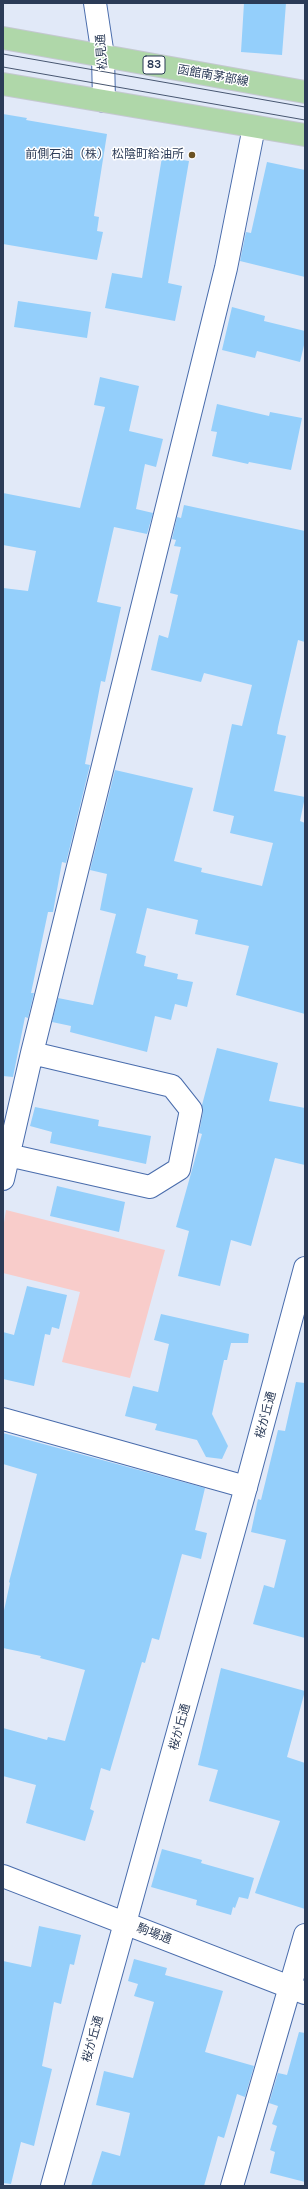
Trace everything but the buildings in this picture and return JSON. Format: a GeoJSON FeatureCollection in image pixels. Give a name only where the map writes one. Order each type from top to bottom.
{"type":"FeatureCollection","features":[{"type":"Feature","properties":{"kind":"main road","name":"函館南茅部線"},"geometry":{"type":"LineString","coordinates":[[3,38],[305,92]]}},
{"type":"Feature","properties":{"kind":"main road"},"geometry":{"type":"LineString","coordinates":[[3,84],[305,135]]}},
{"type":"Feature","properties":{"kind":"street","name":"松見通"},"geometry":{"type":"LineString","coordinates":[[95,3],[103,56],[104,101]]}},
{"type":"Feature","properties":{"kind":"street"},"geometry":{"type":"LineString","coordinates":[[3,1179],[32,1053],[226,268],[254,127]]}},
{"type":"Feature","properties":{"kind":"street"},"geometry":{"type":"LineString","coordinates":[[8,1155],[150,1187],[178,1169],[191,1110],[172,1086],[32,1053]]}},
{"type":"Feature","properties":{"kind":"street","name":"桜が丘通"},"geometry":{"type":"LineString","coordinates":[[52,2186],[246,1487],[305,1268]]}},
{"type":"Feature","properties":{"kind":"street"},"geometry":{"type":"LineString","coordinates":[[3,1419],[246,1487]]}},
{"type":"Feature","properties":{"kind":"street","name":"駒場通"},"geometry":{"type":"LineString","coordinates":[[3,1876],[297,1990]]}},
{"type":"Feature","properties":{"kind":"street"},"geometry":{"type":"LineString","coordinates":[[232,2186],[297,1990],[305,1935]]}},
{"type":"Feature","properties":{"kind":"shaded area"},"geometry":{"type":"Polygon","coordinates":[[[6,1210],[165,1250],[130,1378],[62,1362],[80,1292],[3,1273],[3,1229],[6,1210]]]}},
{"type":"Feature","properties":{"kind":"tram line"},"geometry":{"type":"LineString","coordinates":[[3,54],[305,107]]}},
{"type":"Feature","properties":{"kind":"tram line"},"geometry":{"type":"LineString","coordinates":[[3,67],[305,120]]}},
{"type":"Feature","properties":{"kind":"place","name":"前側石油（株） 松陰町給油所"},"geometry":{"type":"Point","coordinates":[192,155]}}]}
